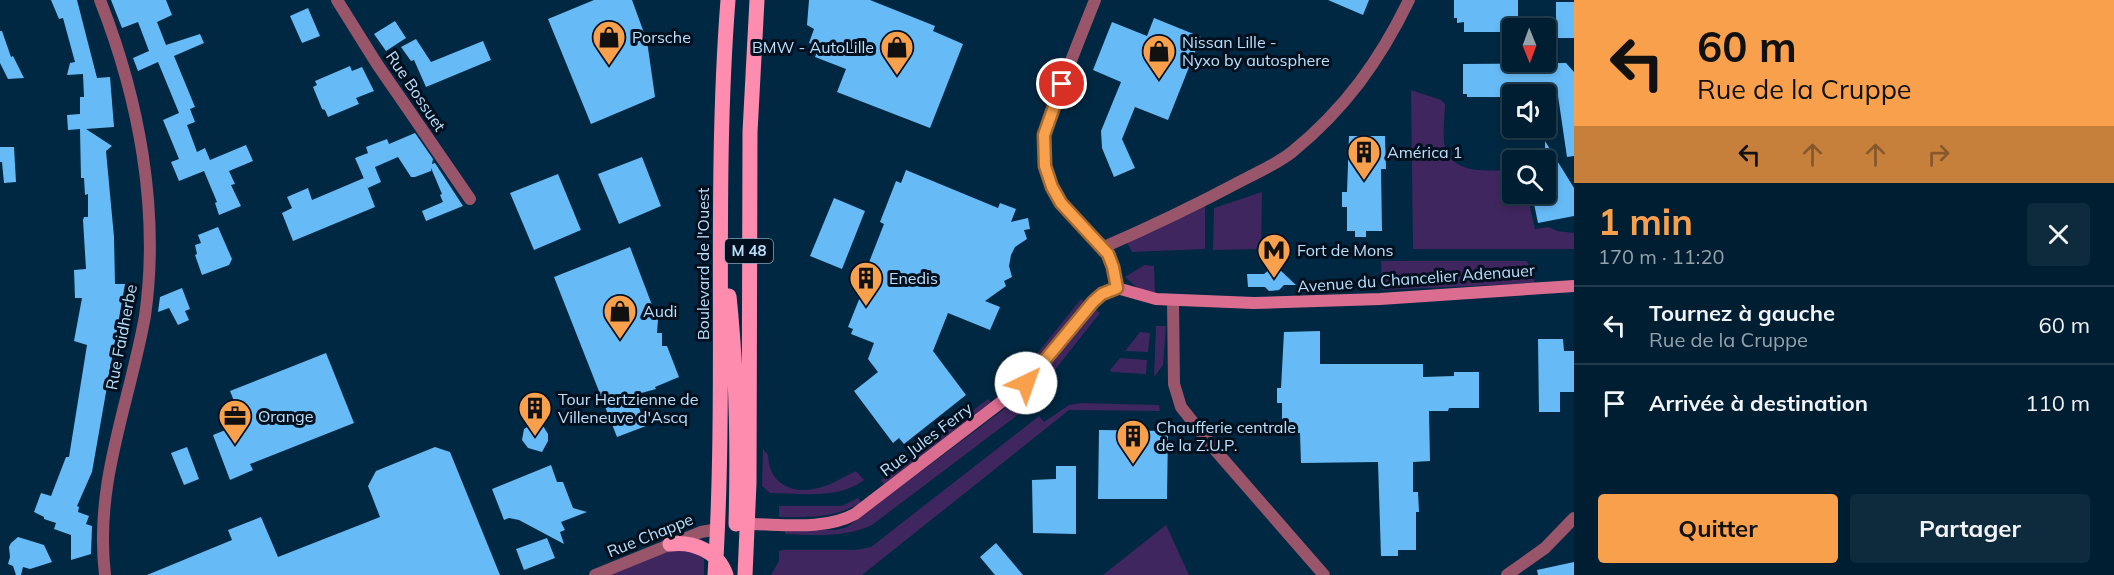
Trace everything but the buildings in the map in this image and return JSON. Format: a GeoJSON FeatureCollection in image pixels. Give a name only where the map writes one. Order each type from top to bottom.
{"type":"FeatureCollection","features":[{"type":"Feature","properties":{"kind":"main road","name":"Boulevard de l'Ouest"},"geometry":{"type":"LineString","coordinates":[[715,575],[718,529],[722,92],[729,0]]}},
{"type":"Feature","properties":{"kind":"main road","name":"M 48"},"geometry":{"type":"LineString","coordinates":[[745,575],[742,524],[750,132],[757,0]]}},
{"type":"Feature","properties":{"kind":"main road"},"geometry":{"type":"LineString","coordinates":[[718,529],[742,524],[737,457],[734,347],[721,216]]}},
{"type":"Feature","properties":{"kind":"main road","name":"Avenue du Chancelier Adenauer"},"geometry":{"type":"LineString","coordinates":[[1117,288],[1142,297],[1173,301],[1254,303],[1373,299],[1574,286]]}},
{"type":"Feature","properties":{"kind":"main road","name":"Rue Jules Ferry"},"geometry":{"type":"LineString","coordinates":[[742,524],[823,524],[837,522],[855,514],[1026,383],[1093,302],[1102,294],[1117,288]]}},
{"type":"Feature","properties":{"kind":"main road"},"geometry":{"type":"LineString","coordinates":[[670,544],[682,542],[694,544],[716,559],[726,575]]}},
{"type":"Feature","properties":{"kind":"street","name":"Rue Faidherbe"},"geometry":{"type":"LineString","coordinates":[[100,0],[127,78],[136,119],[144,173],[150,249],[148,294],[143,327],[105,493],[103,547],[105,575]]}},
{"type":"Feature","properties":{"kind":"street","name":"Rue Bossuet"},"geometry":{"type":"LineString","coordinates":[[337,0],[377,64],[470,199]]}},
{"type":"Feature","properties":{"kind":"street"},"geometry":{"type":"LineString","coordinates":[[1095,0],[1048,121],[1043,149],[1045,166],[1057,196],[1067,210],[1104,247],[1112,260],[1117,288]]}},
{"type":"Feature","properties":{"kind":"street"},"geometry":{"type":"LineString","coordinates":[[1104,247],[1208,199],[1293,152],[1364,79],[1409,0]]}},
{"type":"Feature","properties":{"kind":"street"},"geometry":{"type":"LineString","coordinates":[[1173,301],[1174,384],[1181,407],[1216,451],[1324,575]]}},
{"type":"Feature","properties":{"kind":"street"},"geometry":{"type":"LineString","coordinates":[[1508,575],[1528,569],[1574,518]]}},
{"type":"Feature","properties":{"kind":"street","name":"Rue Chappe"},"geometry":{"type":"LineString","coordinates":[[595,575],[701,532],[718,529]]}},
{"type":"Feature","properties":{"kind":"shaded area"},"geometry":{"type":"Polygon","coordinates":[[[1411,90],[1441,100],[1445,104],[1445,147],[1449,156],[1456,163],[1473,169],[1502,170],[1502,204],[1529,204],[1535,229],[1549,227],[1557,231],[1574,233],[1574,249],[1413,249],[1411,90]]]}},
{"type":"Feature","properties":{"kind":"shaded area"},"geometry":{"type":"Polygon","coordinates":[[[1262,192],[1261,249],[1213,250],[1214,208],[1262,192]]]}},
{"type":"Feature","properties":{"kind":"shaded area"},"geometry":{"type":"Polygon","coordinates":[[[1205,204],[1205,249],[1132,252],[1126,241],[1205,204]]]}},
{"type":"Feature","properties":{"kind":"shaded area"},"geometry":{"type":"Polygon","coordinates":[[[1381,261],[1527,261],[1535,283],[1382,290],[1381,261]]]}},
{"type":"Feature","properties":{"kind":"shaded area"},"geometry":{"type":"Polygon","coordinates":[[[1144,265],[1154,266],[1155,293],[1139,289],[1125,277],[1144,265]]]}},
{"type":"Feature","properties":{"kind":"shaded area"},"geometry":{"type":"Polygon","coordinates":[[[1081,299],[1084,301],[1021,378],[1019,376],[1081,299]]]}},
{"type":"Feature","properties":{"kind":"shaded area"},"geometry":{"type":"Polygon","coordinates":[[[1096,310],[1100,313],[1042,386],[1046,391],[1037,399],[1030,390],[1096,310]]]}},
{"type":"Feature","properties":{"kind":"shaded area"},"geometry":{"type":"Polygon","coordinates":[[[1156,326],[1166,326],[1163,365],[1154,377],[1156,326]]]}},
{"type":"Feature","properties":{"kind":"shaded area"},"geometry":{"type":"Polygon","coordinates":[[[1140,332],[1150,333],[1148,352],[1125,351],[1140,332]]]}},
{"type":"Feature","properties":{"kind":"shaded area"},"geometry":{"type":"Polygon","coordinates":[[[1120,358],[1147,360],[1146,374],[1112,372],[1110,370],[1120,358]]]}},
{"type":"Feature","properties":{"kind":"shaded area"},"geometry":{"type":"Polygon","coordinates":[[[1023,395],[1031,405],[872,525],[840,534],[785,534],[785,530],[836,530],[847,527],[1023,395]]]}},
{"type":"Feature","properties":{"kind":"shaded area"},"geometry":{"type":"Polygon","coordinates":[[[988,399],[991,402],[884,484],[881,480],[988,399]]]}},
{"type":"Feature","properties":{"kind":"shaded area"},"geometry":{"type":"Polygon","coordinates":[[[1081,403],[1159,405],[1160,411],[1069,410],[862,575],[771,575],[779,561],[779,551],[855,550],[871,547],[1039,416],[1044,422],[1069,405],[1081,403]]]}},
{"type":"Feature","properties":{"kind":"shaded area"},"geometry":{"type":"Polygon","coordinates":[[[763,449],[768,455],[769,465],[778,481],[793,489],[822,487],[856,471],[864,480],[854,486],[831,493],[770,493],[762,486],[763,449]]]}},
{"type":"Feature","properties":{"kind":"shaded area"},"geometry":{"type":"Polygon","coordinates":[[[858,498],[861,502],[841,512],[811,517],[779,517],[779,506],[842,506],[858,498]]]}},
{"type":"Feature","properties":{"kind":"shaded area"},"geometry":{"type":"Polygon","coordinates":[[[1166,525],[1189,575],[1103,575],[1166,525]]]}},
{"type":"Feature","properties":{"kind":"shaded area"},"geometry":{"type":"Polygon","coordinates":[[[669,550],[695,551],[704,559],[704,575],[607,575],[669,550]]]}},
{"type":"Feature","properties":{"kind":"place","name":"Porsche"},"geometry":{"type":"Point","coordinates":[609,66]}},
{"type":"Feature","properties":{"kind":"place","name":"BMW - AutoLille"},"geometry":{"type":"Point","coordinates":[897,76]}},
{"type":"Feature","properties":{"kind":"place","name":"Nissan Lille - Nyxo by autosphere"},"geometry":{"type":"Point","coordinates":[1159,80]}},
{"type":"Feature","properties":{"kind":"place","name":"América 1"},"geometry":{"type":"Point","coordinates":[1364,181]}},
{"type":"Feature","properties":{"kind":"place","name":"Fort de Mons"},"geometry":{"type":"Point","coordinates":[1274,279]}},
{"type":"Feature","properties":{"kind":"place","name":"Enedis"},"geometry":{"type":"Point","coordinates":[866,307]}},
{"type":"Feature","properties":{"kind":"place","name":"Audi"},"geometry":{"type":"Point","coordinates":[620,340]}},
{"type":"Feature","properties":{"kind":"place","name":"Tour Hertzienne de Villeneuve d'Ascq"},"geometry":{"type":"Point","coordinates":[535,437]}},
{"type":"Feature","properties":{"kind":"place","name":"Orange"},"geometry":{"type":"Point","coordinates":[235,445]}},
{"type":"Feature","properties":{"kind":"place","name":"Chaufferie centrale de la Z.U.P."},"geometry":{"type":"Point","coordinates":[1133,465]}},
{"type":"Feature","properties":{"kind":"route"},"geometry":{"type":"LineString","coordinates":[[1026,383],[1040,369],[1093,302],[1102,294],[1117,288],[1113,267],[1104,247],[1061,203],[1052,187],[1045,166],[1044,135],[1062,84]]}}]}
